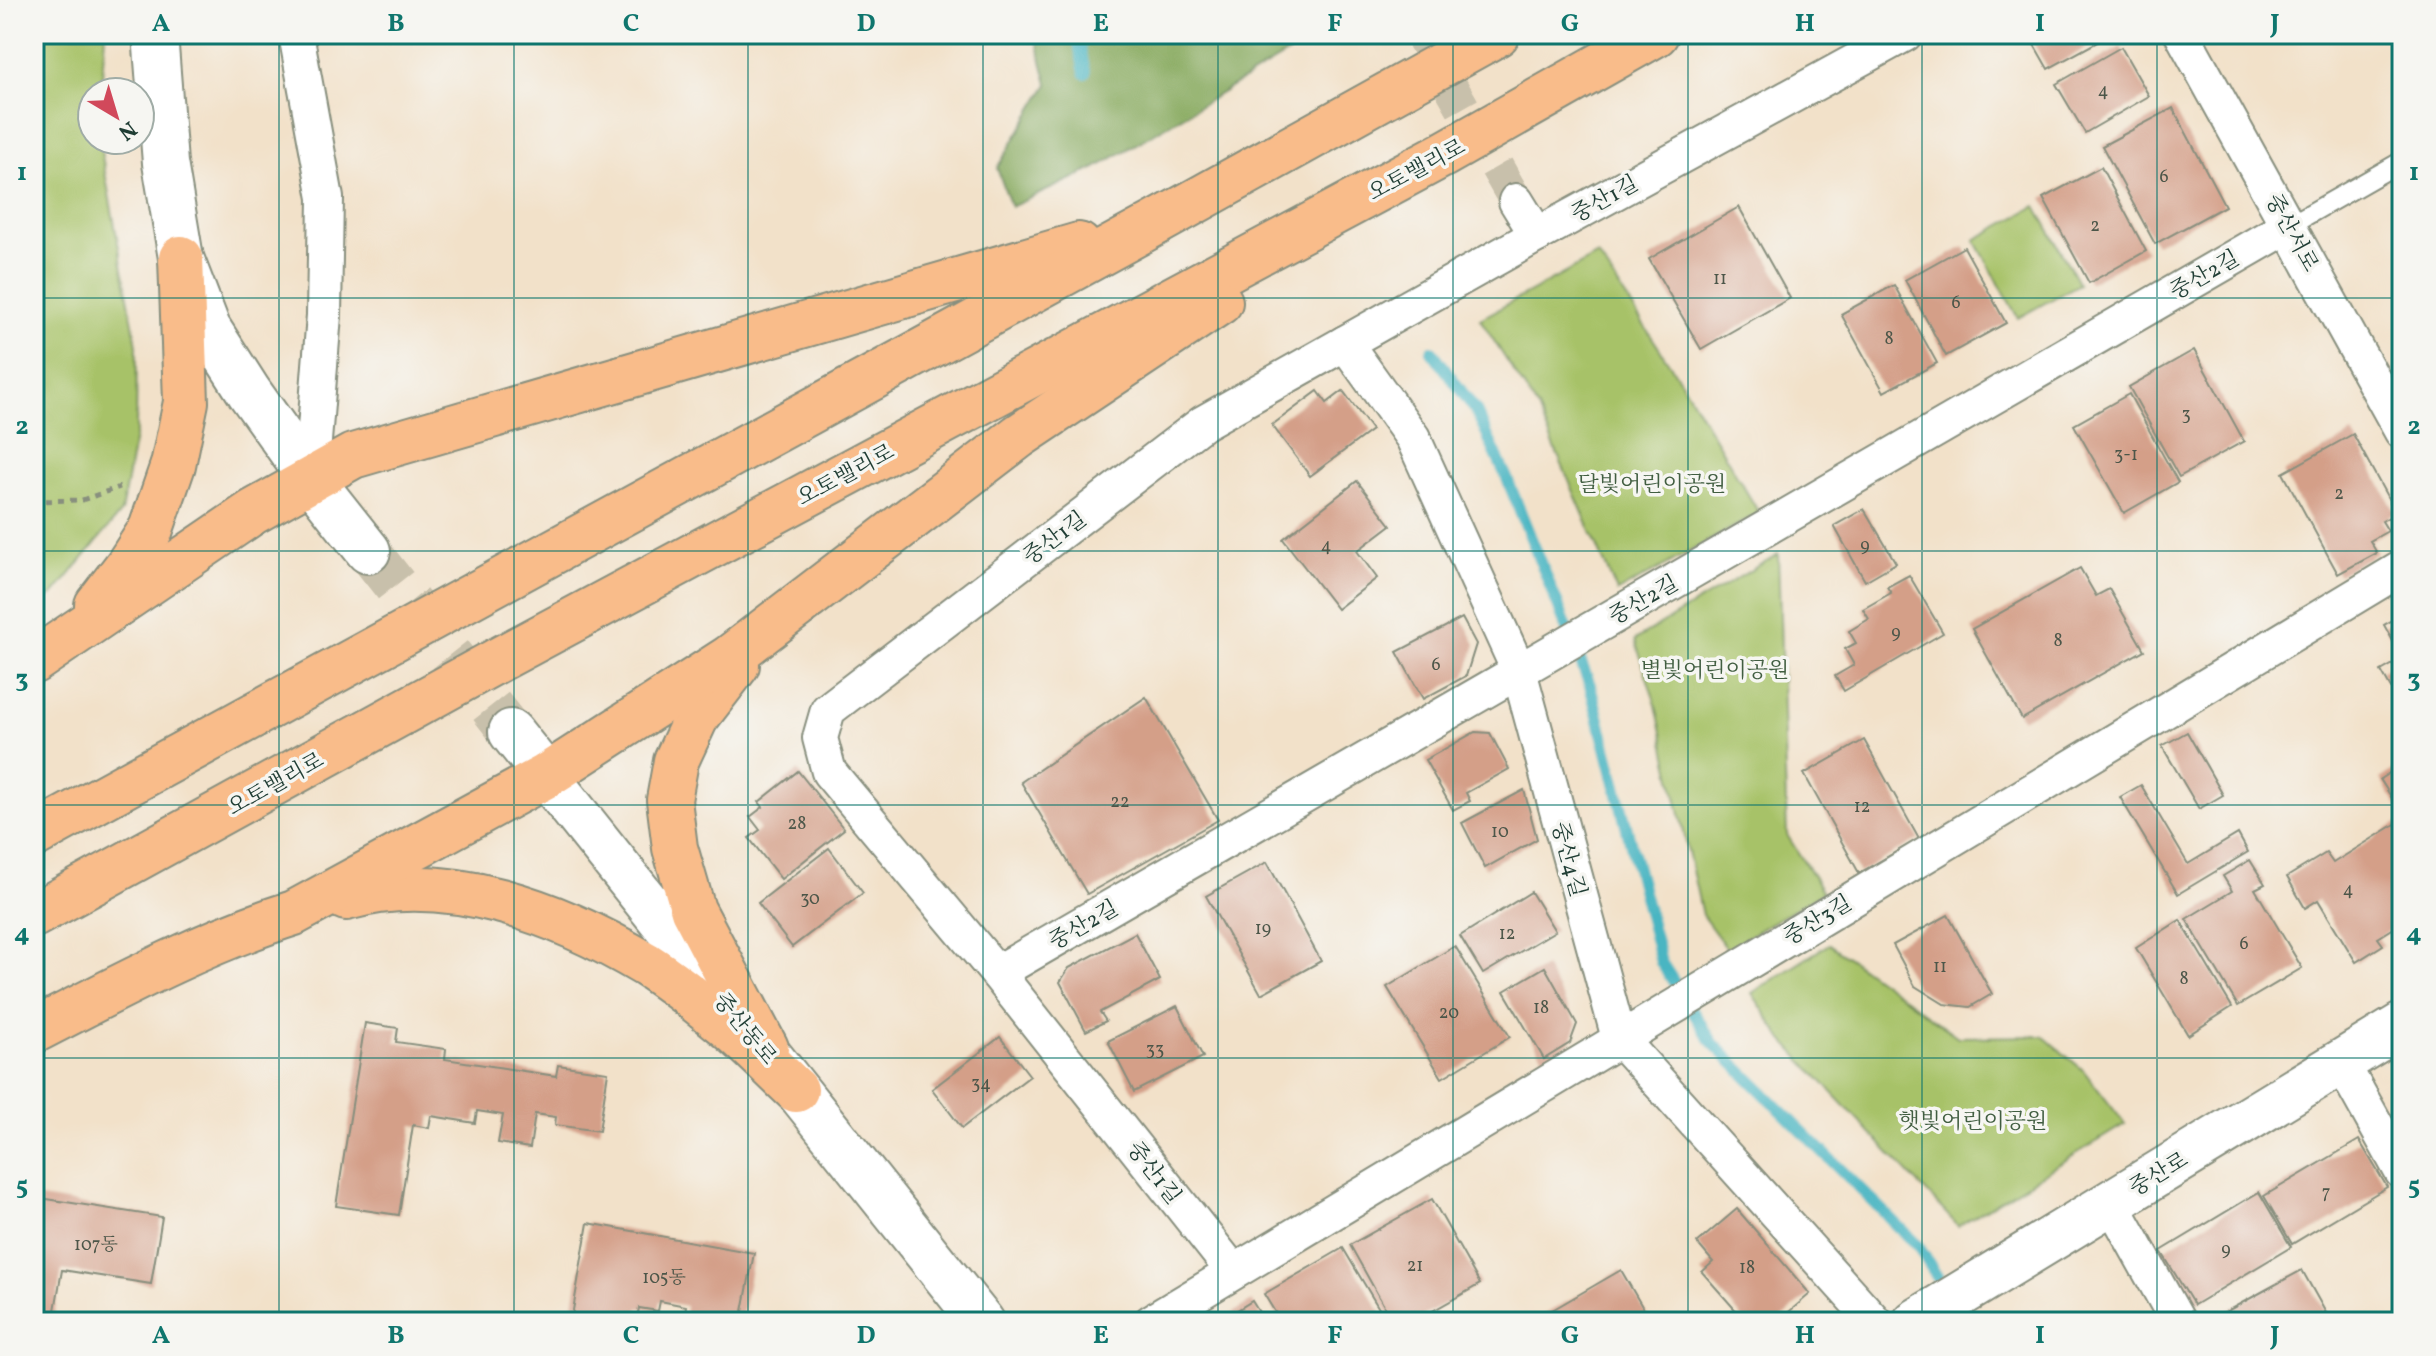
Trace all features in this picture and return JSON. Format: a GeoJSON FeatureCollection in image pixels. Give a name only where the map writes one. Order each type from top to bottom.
{"type":"FeatureCollection","features":[{"type":"Feature","properties":{"kind":"highway"},"geometry":{"type":"LineString","coordinates":[[34,835],[1497,34]]}},
{"type":"Feature","properties":{"kind":"highway","name":"오토밸리로"},"geometry":{"type":"LineString","coordinates":[[34,915],[484,667],[1444,154],[1656,34]]}},
{"type":"Feature","properties":{"kind":"highway"},"geometry":{"type":"LineString","coordinates":[[294,913],[546,776],[729,658],[1019,436],[1444,154]]}},
{"type":"Feature","properties":{"kind":"highway"},"geometry":{"type":"LineString","coordinates":[[44,655],[253,512],[353,456],[1158,222]]}},
{"type":"Feature","properties":{"kind":"highway"},"geometry":{"type":"LineString","coordinates":[[44,655],[93,609],[151,529],[173,465],[186,402],[181,258]]}},
{"type":"Feature","properties":{"kind":"highway"},"geometry":{"type":"LineString","coordinates":[[763,632],[696,718],[676,761],[669,800],[675,848],[693,910],[785,1077]]}},
{"type":"Feature","properties":{"kind":"highway"},"geometry":{"type":"LineString","coordinates":[[34,1031],[255,925],[358,895],[406,888],[488,896],[559,920],[647,966],[722,1021],[785,1077]]}},
{"type":"Feature","properties":{"kind":"street"},"geometry":{"type":"LineString","coordinates":[[155,34],[165,163],[181,258],[208,328],[311,479],[368,551]]}},
{"type":"Feature","properties":{"kind":"street"},"geometry":{"type":"LineString","coordinates":[[296,34],[326,198],[324,315],[311,479]]}},
{"type":"Feature","properties":{"kind":"street","name":"중산1길"},"geometry":{"type":"LineString","coordinates":[[1233,1271],[997,973],[829,772],[820,738],[828,710],[1203,423],[1537,235],[1905,34]]}},
{"type":"Feature","properties":{"kind":"street","name":"중산서로"},"geometry":{"type":"LineString","coordinates":[[2182,34],[2402,432]]}},
{"type":"Feature","properties":{"kind":"street"},"geometry":{"type":"LineString","coordinates":[[1516,201],[1537,235]]}},
{"type":"Feature","properties":{"kind":"street","name":"중산2길"},"geometry":{"type":"LineString","coordinates":[[997,973],[2290,225]]}},
{"type":"Feature","properties":{"kind":"street","name":"중산4길"},"geometry":{"type":"LineString","coordinates":[[1359,335],[1413,438],[1519,671],[1632,1030],[1875,1322]]}},
{"type":"Feature","properties":{"kind":"street","name":"중산3길"},"geometry":{"type":"LineString","coordinates":[[1151,1322],[2402,568]]}},
{"type":"Feature","properties":{"kind":"street","name":"중산동로"},"geometry":{"type":"LineString","coordinates":[[511,732],[982,1322]]}},
{"type":"Feature","properties":{"kind":"street","name":"중산로"},"geometry":{"type":"LineString","coordinates":[[1915,1322],[2402,1025]]}},
{"type":"Feature","properties":{"kind":"street"},"geometry":{"type":"LineString","coordinates":[[2341,1062],[2402,1172]]}},
{"type":"Feature","properties":{"kind":"street"},"geometry":{"type":"LineString","coordinates":[[2111,1202],[2178,1322]]}},
{"type":"Feature","properties":{"kind":"lane"},"geometry":{"type":"LineString","coordinates":[[2290,225],[2402,161]]}},
{"type":"Feature","properties":{"kind":"path"},"geometry":{"type":"LineString","coordinates":[[34,501],[82,500],[117,489],[129,480]]}},
{"type":"Feature","properties":{"kind":"green space"},"geometry":{"type":"Polygon","coordinates":[[[34,34],[105,34],[102,76],[76,76],[76,156],[102,156],[137,345],[136,431],[121,512],[54,594],[34,606],[34,34]]]}},
{"type":"Feature","properties":{"kind":"green space"},"geometry":{"type":"Polygon","coordinates":[[[1035,34],[1320,34],[1096,168],[1011,207],[997,168],[1048,84],[1035,34]]]}},
{"type":"Feature","properties":{"kind":"green space"},"geometry":{"type":"Polygon","coordinates":[[[2036,206],[2079,284],[2018,318],[1975,240],[2036,206]]]}},
{"type":"Feature","properties":{"kind":"green space","name":"달빛어린이공원"},"geometry":{"type":"Polygon","coordinates":[[[1598,255],[1682,383],[1759,513],[1617,592],[1538,409],[1480,319],[1598,255]]]}},
{"type":"Feature","properties":{"kind":"green space","name":"별빛어린이공원"},"geometry":{"type":"Polygon","coordinates":[[[1778,554],[1787,835],[1823,892],[1727,949],[1702,915],[1656,705],[1635,640],[1778,554]]]}},
{"type":"Feature","properties":{"kind":"green space","name":"햇빛어린이공원"},"geometry":{"type":"Polygon","coordinates":[[[1829,944],[1958,1037],[2043,1036],[2083,1070],[2125,1124],[1958,1226],[1783,1040],[1752,993],[1829,944]]]}},
{"type":"Feature","properties":{"kind":"building"},"geometry":{"type":"Polygon","coordinates":[[[2028,34],[2112,34],[2048,69],[2028,34]]]}},
{"type":"Feature","properties":{"kind":"building"},"geometry":{"type":"Polygon","coordinates":[[[2121,47],[2149,96],[2085,133],[2056,84],[2121,47]]]}},
{"type":"Feature","properties":{"kind":"building"},"geometry":{"type":"Polygon","coordinates":[[[2173,108],[2225,206],[2155,244],[2102,146],[2173,108]]]}},
{"type":"Feature","properties":{"kind":"building"},"geometry":{"type":"Polygon","coordinates":[[[2101,167],[2146,251],[2089,283],[2043,198],[2101,167]]]}},
{"type":"Feature","properties":{"kind":"building"},"geometry":{"type":"Polygon","coordinates":[[[1739,207],[1790,298],[1701,349],[1649,259],[1739,207]]]}},
{"type":"Feature","properties":{"kind":"building"},"geometry":{"type":"Polygon","coordinates":[[[1964,247],[2006,323],[1946,356],[1905,280],[1964,247]]]}},
{"type":"Feature","properties":{"kind":"building"},"geometry":{"type":"Polygon","coordinates":[[[1894,285],[1937,363],[1884,392],[1841,314],[1894,285]]]}},
{"type":"Feature","properties":{"kind":"building"},"geometry":{"type":"Polygon","coordinates":[[[2194,350],[2244,441],[2179,477],[2129,387],[2194,350]]]}},
{"type":"Feature","properties":{"kind":"building"},"geometry":{"type":"Polygon","coordinates":[[[1318,391],[1327,403],[1343,391],[1372,430],[1310,476],[1272,425],[1318,391]]]}},
{"type":"Feature","properties":{"kind":"building"},"geometry":{"type":"Polygon","coordinates":[[[2129,394],[2178,482],[2124,513],[2074,425],[2129,394]]]}},
{"type":"Feature","properties":{"kind":"building"},"geometry":{"type":"Polygon","coordinates":[[[2353,434],[2396,513],[2382,521],[2388,531],[2370,541],[2377,553],[2338,574],[2283,473],[2353,434]]]}},
{"type":"Feature","properties":{"kind":"building"},"geometry":{"type":"Polygon","coordinates":[[[1357,481],[1391,525],[1357,551],[1377,578],[1337,609],[1283,539],[1357,481]]]}},
{"type":"Feature","properties":{"kind":"building"},"geometry":{"type":"Polygon","coordinates":[[[1864,509],[1896,563],[1865,581],[1834,526],[1864,509]]]}},
{"type":"Feature","properties":{"kind":"building"},"geometry":{"type":"Polygon","coordinates":[[[2080,568],[2096,596],[2109,589],[2144,650],[2022,719],[1972,629],[2080,568]]]}},
{"type":"Feature","properties":{"kind":"building"},"geometry":{"type":"Polygon","coordinates":[[[1909,575],[1943,633],[1844,691],[1835,676],[1854,665],[1845,649],[1856,643],[1849,631],[1869,619],[1863,609],[1891,593],[1887,587],[1909,575]]]}},
{"type":"Feature","properties":{"kind":"building"},"geometry":{"type":"Polygon","coordinates":[[[2402,615],[2402,657],[2384,625],[2402,615]]]}},
{"type":"Feature","properties":{"kind":"building"},"geometry":{"type":"Polygon","coordinates":[[[1462,618],[1476,644],[1466,676],[1423,699],[1397,652],[1462,618]]]}},
{"type":"Feature","properties":{"kind":"building"},"geometry":{"type":"Polygon","coordinates":[[[2402,659],[2402,699],[2398,701],[2381,671],[2402,659]]]}},
{"type":"Feature","properties":{"kind":"building"},"geometry":{"type":"Polygon","coordinates":[[[1146,697],[1218,820],[1087,894],[1021,782],[1146,697]]]}},
{"type":"Feature","properties":{"kind":"building"},"geometry":{"type":"Polygon","coordinates":[[[1475,732],[1490,733],[1509,769],[1466,793],[1470,801],[1453,810],[1425,760],[1475,732]]]}},
{"type":"Feature","properties":{"kind":"building"},"geometry":{"type":"Polygon","coordinates":[[[2187,732],[2223,795],[2199,809],[2162,746],[2187,732]]]}},
{"type":"Feature","properties":{"kind":"building"},"geometry":{"type":"Polygon","coordinates":[[[1864,740],[1919,839],[1859,873],[1804,774],[1864,740]]]}},
{"type":"Feature","properties":{"kind":"building"},"geometry":{"type":"Polygon","coordinates":[[[2394,770],[2402,782],[2402,814],[2380,779],[2394,770]]]}},
{"type":"Feature","properties":{"kind":"building"},"geometry":{"type":"Polygon","coordinates":[[[798,771],[844,829],[781,879],[749,838],[760,830],[750,817],[763,807],[759,802],[798,771]]]}},
{"type":"Feature","properties":{"kind":"building"},"geometry":{"type":"Polygon","coordinates":[[[2141,785],[2188,864],[2238,834],[2248,852],[2178,894],[2120,797],[2141,785]]]}},
{"type":"Feature","properties":{"kind":"building"},"geometry":{"type":"Polygon","coordinates":[[[1524,790],[1537,839],[1485,868],[1462,823],[1524,790]]]}},
{"type":"Feature","properties":{"kind":"building"},"geometry":{"type":"Polygon","coordinates":[[[2402,820],[2402,923],[2378,938],[2383,945],[2356,962],[2318,900],[2305,908],[2287,877],[2326,853],[2333,863],[2402,820]]]}},
{"type":"Feature","properties":{"kind":"building"},"geometry":{"type":"Polygon","coordinates":[[[829,848],[863,893],[792,947],[758,903],[829,848]]]}},
{"type":"Feature","properties":{"kind":"building"},"geometry":{"type":"Polygon","coordinates":[[[2250,860],[2265,884],[2255,889],[2302,968],[2238,1006],[2186,919],[2232,891],[2223,876],[2250,860]]]}},
{"type":"Feature","properties":{"kind":"building"},"geometry":{"type":"Polygon","coordinates":[[[1267,862],[1321,961],[1261,994],[1206,896],[1267,862]]]}},
{"type":"Feature","properties":{"kind":"building"},"geometry":{"type":"Polygon","coordinates":[[[1531,892],[1555,931],[1483,974],[1460,936],[1531,892]]]}},
{"type":"Feature","properties":{"kind":"building"},"geometry":{"type":"Polygon","coordinates":[[[1948,915],[1992,994],[1970,1007],[1944,1004],[1915,986],[1893,945],[1948,915]]]}},
{"type":"Feature","properties":{"kind":"building"},"geometry":{"type":"Polygon","coordinates":[[[2180,920],[2232,1007],[2188,1035],[2136,948],[2180,920]]]}},
{"type":"Feature","properties":{"kind":"building"},"geometry":{"type":"Polygon","coordinates":[[[1135,933],[1160,980],[1100,1012],[1106,1021],[1086,1031],[1060,982],[1069,968],[1135,933]]]}},
{"type":"Feature","properties":{"kind":"building"},"geometry":{"type":"Polygon","coordinates":[[[1455,946],[1510,1037],[1442,1078],[1387,987],[1455,946]]]}},
{"type":"Feature","properties":{"kind":"building"},"geometry":{"type":"Polygon","coordinates":[[[1545,967],[1577,1024],[1570,1043],[1544,1059],[1504,991],[1545,967]]]}},
{"type":"Feature","properties":{"kind":"building"},"geometry":{"type":"Polygon","coordinates":[[[1177,1006],[1203,1057],[1134,1092],[1108,1041],[1177,1006]]]}},
{"type":"Feature","properties":{"kind":"building"},"geometry":{"type":"Polygon","coordinates":[[[365,1023],[398,1028],[396,1042],[446,1049],[445,1059],[556,1076],[558,1065],[608,1072],[599,1131],[555,1125],[556,1117],[535,1114],[530,1148],[498,1143],[503,1115],[477,1111],[475,1123],[431,1116],[429,1128],[413,1125],[399,1215],[336,1206],[365,1023]]]}},
{"type":"Feature","properties":{"kind":"building"},"geometry":{"type":"Polygon","coordinates":[[[1000,1037],[1030,1076],[962,1128],[932,1089],[1000,1037]]]}},
{"type":"Feature","properties":{"kind":"building"},"geometry":{"type":"Polygon","coordinates":[[[2359,1140],[2387,1187],[2292,1244],[2264,1196],[2359,1140]]]}},
{"type":"Feature","properties":{"kind":"building"},"geometry":{"type":"Polygon","coordinates":[[[2259,1192],[2291,1247],[2194,1305],[2161,1251],[2259,1192]]]}},
{"type":"Feature","properties":{"kind":"building"},"geometry":{"type":"Polygon","coordinates":[[[34,1197],[162,1217],[151,1284],[62,1270],[53,1322],[34,1322],[34,1197]]]}},
{"type":"Feature","properties":{"kind":"building"},"geometry":{"type":"Polygon","coordinates":[[[1432,1199],[1480,1284],[1413,1322],[1393,1322],[1350,1245],[1432,1199]]]}},
{"type":"Feature","properties":{"kind":"building"},"geometry":{"type":"Polygon","coordinates":[[[1737,1209],[1810,1294],[1777,1322],[1746,1322],[1702,1272],[1713,1262],[1697,1243],[1737,1209]]]}},
{"type":"Feature","properties":{"kind":"building"},"geometry":{"type":"Polygon","coordinates":[[[588,1223],[754,1253],[741,1322],[685,1314],[686,1306],[660,1301],[658,1311],[639,1308],[636,1322],[571,1322],[588,1223]]]}},
{"type":"Feature","properties":{"kind":"building"},"geometry":{"type":"Polygon","coordinates":[[[1343,1248],[1387,1322],[1281,1322],[1264,1294],[1343,1248]]]}},
{"type":"Feature","properties":{"kind":"building"},"geometry":{"type":"Polygon","coordinates":[[[1621,1270],[1651,1322],[1546,1322],[1542,1316],[1621,1270]]]}},
{"type":"Feature","properties":{"kind":"building"},"geometry":{"type":"Polygon","coordinates":[[[2302,1270],[2331,1322],[2207,1322],[2302,1270]]]}},
{"type":"Feature","properties":{"kind":"building"},"geometry":{"type":"Polygon","coordinates":[[[1252,1301],[1265,1322],[1218,1322],[1252,1301]]]}},
{"type":"Feature","properties":{"kind":"waterway"},"geometry":{"type":"LineString","coordinates":[[1077,34],[1085,73]]}},
{"type":"Feature","properties":{"kind":"waterway"},"geometry":{"type":"LineString","coordinates":[[1432,351],[1476,411],[1506,476],[1590,685],[1661,962],[1713,1043],[1918,1246],[1965,1322]]}},
{"type":"Feature","properties":{"kind":"tunnel"},"geometry":{"type":"LineString","coordinates":[[1421,34],[1516,201]]}},
{"type":"Feature","properties":{"kind":"tunnel"},"geometry":{"type":"LineString","coordinates":[[368,551],[511,732]]}}]}
